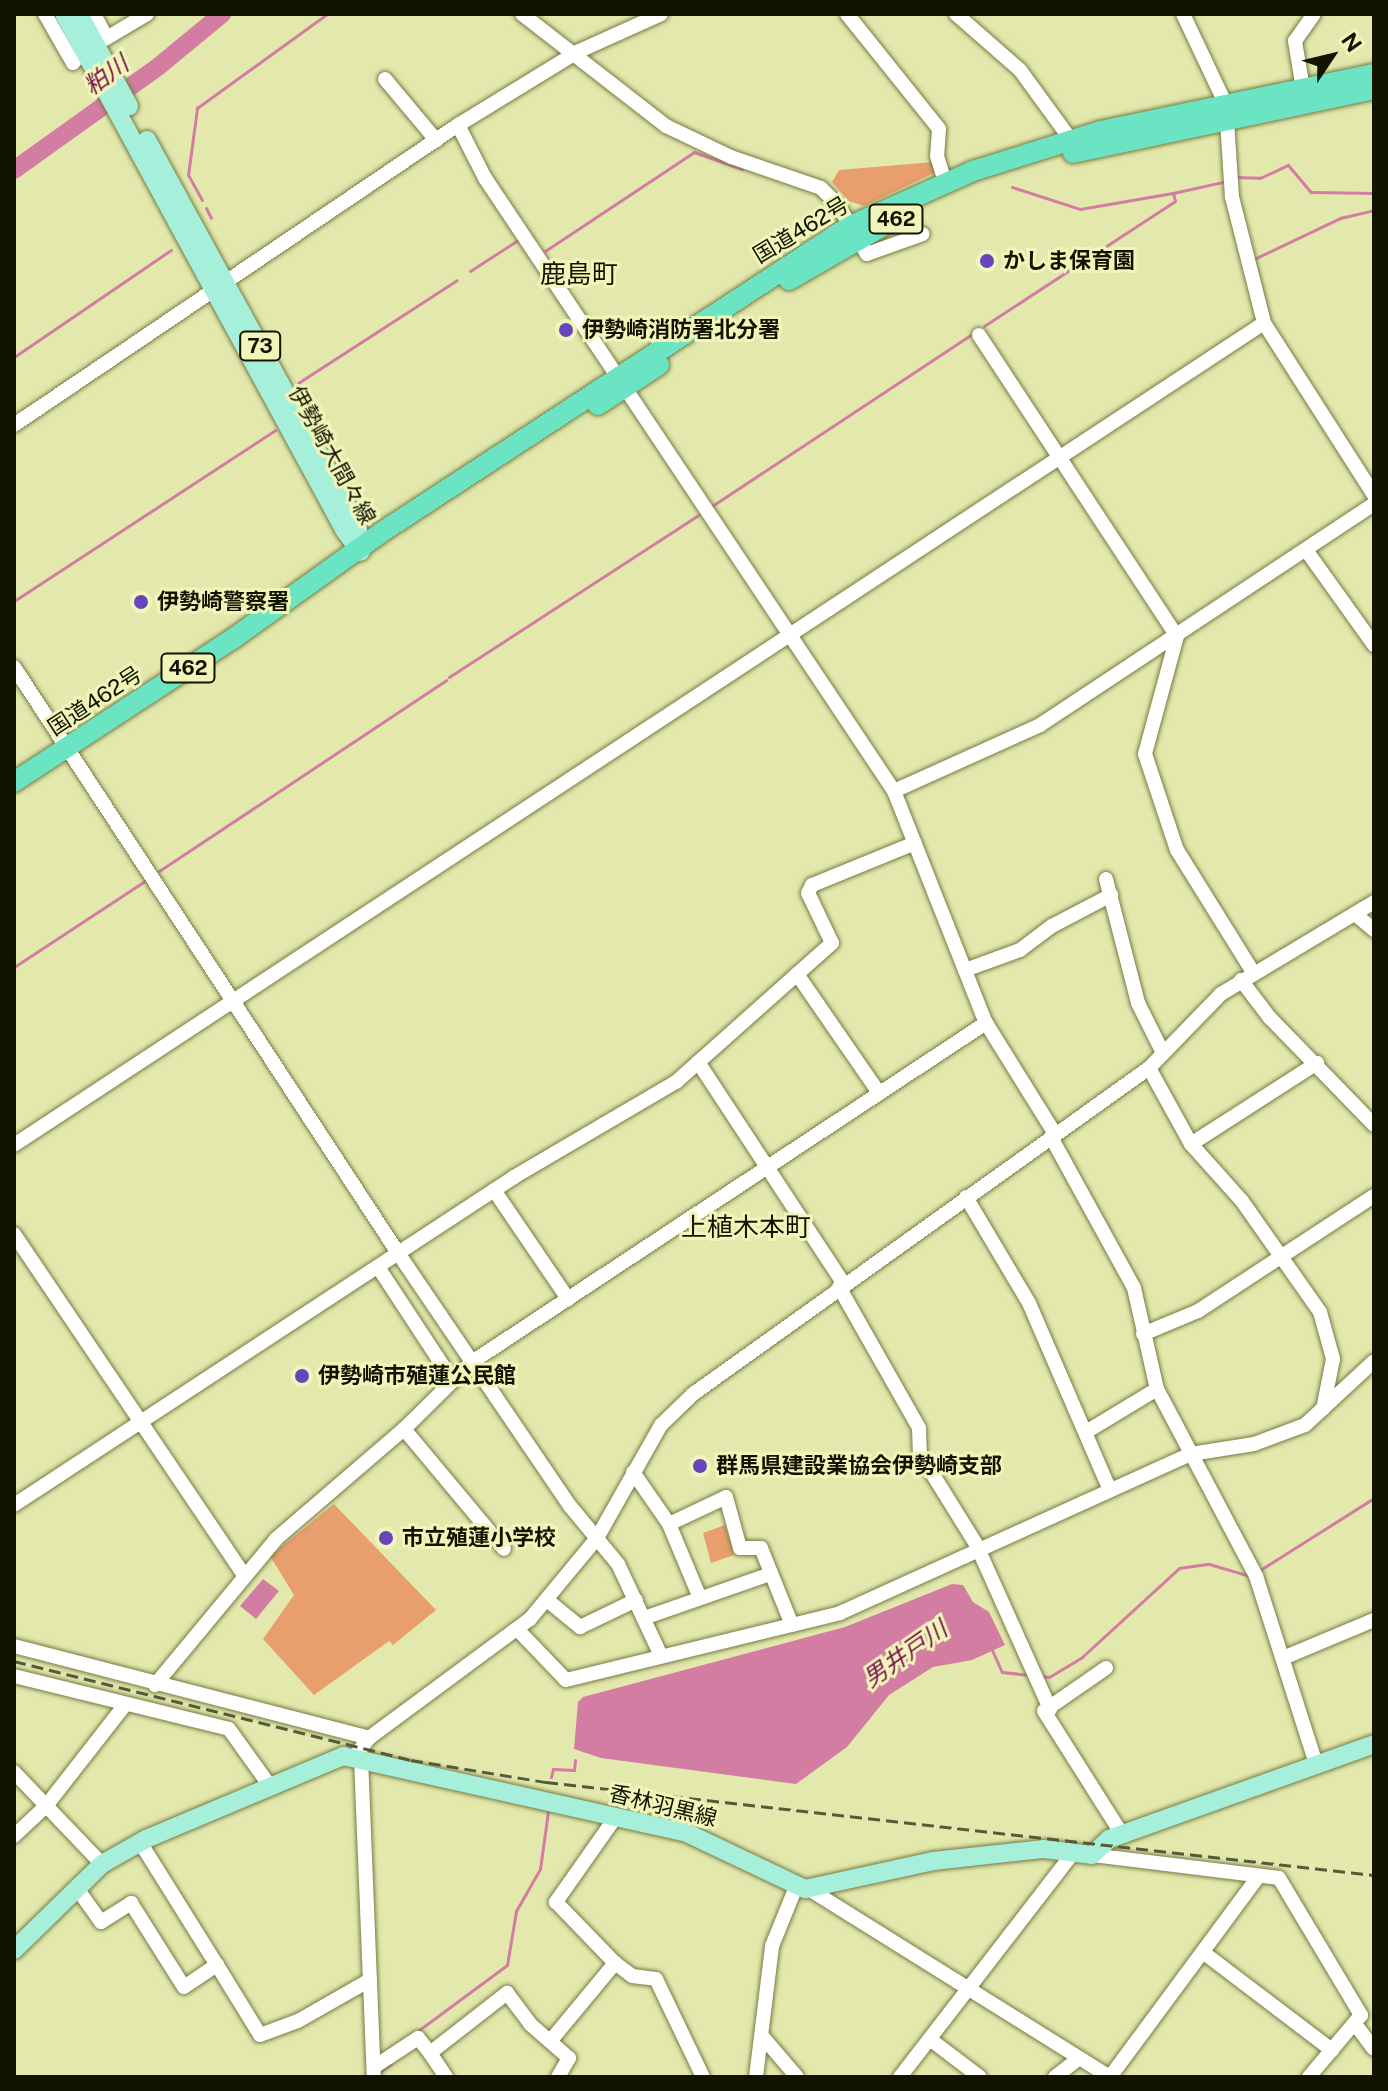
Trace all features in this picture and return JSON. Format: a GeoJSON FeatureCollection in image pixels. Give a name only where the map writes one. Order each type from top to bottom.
{"type":"FeatureCollection","features":[{"type":"Feature","properties":{"kind":"highway","name":"国道462号"},"geometry":{"type":"LineString","coordinates":[[853,233],[1013,171],[1081,150],[1228,113],[1303,89],[1374,74]]}},
{"type":"Feature","properties":{"kind":"highway","name":"国道462号"},"geometry":{"type":"LineString","coordinates":[[14,782],[361,552],[382,532],[853,233],[945,182],[1071,140],[1374,89]]}},
{"type":"Feature","properties":{"kind":"main road","name":"伊勢崎大間々線"},"geometry":{"type":"LineString","coordinates":[[64,14],[95,49]]}},
{"type":"Feature","properties":{"kind":"main road","name":"伊勢崎大間々線"},"geometry":{"type":"LineString","coordinates":[[79,14],[144,148],[222,290],[345,531],[361,552]]}},
{"type":"Feature","properties":{"kind":"main road"},"geometry":{"type":"LineString","coordinates":[[803,1888],[917,1863],[1044,1849],[1082,1854],[1106,1841],[1374,1744]]}},
{"type":"Feature","properties":{"kind":"main road","name":"香林羽黒線"},"geometry":{"type":"LineString","coordinates":[[14,1950],[102,1864],[140,1842],[330,1759],[358,1757],[715,1843],[803,1888]]}},
{"type":"Feature","properties":{"kind":"street"},"geometry":{"type":"LineString","coordinates":[[45,14],[73,63],[147,14]]}},
{"type":"Feature","properties":{"kind":"street"},"geometry":{"type":"LineString","coordinates":[[94,14],[95,49]]}},
{"type":"Feature","properties":{"kind":"street"},"geometry":{"type":"LineString","coordinates":[[522,14],[571,55],[683,136],[821,188],[863,251],[873,255],[923,234]]}},
{"type":"Feature","properties":{"kind":"street"},"geometry":{"type":"LineString","coordinates":[[14,425],[222,290],[458,125],[571,55],[661,14]]}},
{"type":"Feature","properties":{"kind":"street"},"geometry":{"type":"LineString","coordinates":[[847,14],[939,129],[937,156],[945,182]]}},
{"type":"Feature","properties":{"kind":"street"},"geometry":{"type":"LineString","coordinates":[[956,14],[1020,70],[1071,140]]}},
{"type":"Feature","properties":{"kind":"street"},"geometry":{"type":"LineString","coordinates":[[1183,14],[1228,113],[1232,197],[1264,323],[1370,478],[1374,495]]}},
{"type":"Feature","properties":{"kind":"street"},"geometry":{"type":"LineString","coordinates":[[1303,89],[1295,41],[1314,14]]}},
{"type":"Feature","properties":{"kind":"street"},"geometry":{"type":"LineString","coordinates":[[385,79],[436,140]]}},
{"type":"Feature","properties":{"kind":"street"},"geometry":{"type":"LineString","coordinates":[[458,125],[485,178],[894,791],[986,1023],[1053,1136],[1134,1288],[1157,1389],[1256,1576],[1316,1764]]}},
{"type":"Feature","properties":{"kind":"street"},"geometry":{"type":"LineString","coordinates":[[14,1145],[1264,323]]}},
{"type":"Feature","properties":{"kind":"street"},"geometry":{"type":"LineString","coordinates":[[979,335],[1177,636],[1145,754],[1177,850],[1270,1018],[1374,1125]]}},
{"type":"Feature","properties":{"kind":"street"},"geometry":{"type":"LineString","coordinates":[[894,791],[1016,739],[1374,504]]}},
{"type":"Feature","properties":{"kind":"street"},"geometry":{"type":"LineString","coordinates":[[1306,550],[1374,645]]}},
{"type":"Feature","properties":{"kind":"street"},"geometry":{"type":"LineString","coordinates":[[14,667],[398,1253],[472,1362],[618,1564],[661,1656]]}},
{"type":"Feature","properties":{"kind":"street"},"geometry":{"type":"LineString","coordinates":[[14,1505],[494,1190],[676,1082],[832,943],[808,893],[812,885],[915,843]]}},
{"type":"Feature","properties":{"kind":"street"},"geometry":{"type":"LineString","coordinates":[[1106,879],[1138,1003],[1163,1053]]}},
{"type":"Feature","properties":{"kind":"street"},"geometry":{"type":"LineString","coordinates":[[965,970],[1020,950],[1052,926],[1111,895]]}},
{"type":"Feature","properties":{"kind":"street"},"geometry":{"type":"LineString","coordinates":[[374,2072],[358,1757],[369,1738],[518,1630],[547,1600],[597,1538],[661,1425],[693,1394],[841,1285],[1149,1068],[1247,976],[1374,902]]}},
{"type":"Feature","properties":{"kind":"street"},"geometry":{"type":"LineString","coordinates":[[1355,914],[1374,930]]}},
{"type":"Feature","properties":{"kind":"street"},"geometry":{"type":"LineString","coordinates":[[797,974],[879,1093]]}},
{"type":"Feature","properties":{"kind":"street"},"geometry":{"type":"LineString","coordinates":[[155,1685],[276,1539],[404,1429],[472,1362],[986,1023]]}},
{"type":"Feature","properties":{"kind":"street"},"geometry":{"type":"LineString","coordinates":[[698,1062],[841,1285],[919,1428],[920,1454],[979,1551],[1050,1709]]}},
{"type":"Feature","properties":{"kind":"street"},"geometry":{"type":"LineString","coordinates":[[1191,1144],[1317,1063]]}},
{"type":"Feature","properties":{"kind":"street"},"geometry":{"type":"LineString","coordinates":[[1149,1068],[1191,1144],[1281,1256],[1320,1312],[1333,1359],[1323,1410]]}},
{"type":"Feature","properties":{"kind":"street"},"geometry":{"type":"LineString","coordinates":[[494,1190],[568,1299]]}},
{"type":"Feature","properties":{"kind":"street"},"geometry":{"type":"LineString","coordinates":[[1143,1334],[1198,1311],[1374,1196]]}},
{"type":"Feature","properties":{"kind":"street"},"geometry":{"type":"LineString","coordinates":[[966,1197],[1029,1303],[1110,1490]]}},
{"type":"Feature","properties":{"kind":"street"},"geometry":{"type":"LineString","coordinates":[[14,1234],[139,1425],[244,1575]]}},
{"type":"Feature","properties":{"kind":"street"},"geometry":{"type":"LineString","coordinates":[[378,1267],[453,1381]]}},
{"type":"Feature","properties":{"kind":"street"},"geometry":{"type":"LineString","coordinates":[[518,1630],[566,1680],[840,1613],[1191,1454],[1254,1444],[1305,1425],[1374,1361]]}},
{"type":"Feature","properties":{"kind":"street"},"geometry":{"type":"LineString","coordinates":[[1086,1432],[1157,1389]]}},
{"type":"Feature","properties":{"kind":"street"},"geometry":{"type":"LineString","coordinates":[[404,1429],[504,1549]]}},
{"type":"Feature","properties":{"kind":"street"},"geometry":{"type":"LineString","coordinates":[[633,1472],[669,1524],[700,1598]]}},
{"type":"Feature","properties":{"kind":"street"},"geometry":{"type":"LineString","coordinates":[[669,1524],[726,1497],[740,1548],[761,1548],[792,1625]]}},
{"type":"Feature","properties":{"kind":"street"},"geometry":{"type":"LineString","coordinates":[[644,1618],[770,1574]]}},
{"type":"Feature","properties":{"kind":"street"},"geometry":{"type":"LineString","coordinates":[[547,1600],[580,1627],[636,1600]]}},
{"type":"Feature","properties":{"kind":"street"},"geometry":{"type":"LineString","coordinates":[[1283,1658],[1374,1620]]}},
{"type":"Feature","properties":{"kind":"street"},"geometry":{"type":"LineString","coordinates":[[14,1646],[369,1738]]}},
{"type":"Feature","properties":{"kind":"street"},"geometry":{"type":"LineString","coordinates":[[1106,1668],[1044,1711],[1123,1836]]}},
{"type":"Feature","properties":{"kind":"street"},"geometry":{"type":"LineString","coordinates":[[14,1676],[124,1706],[229,1729],[270,1786]]}},
{"type":"Feature","properties":{"kind":"street"},"geometry":{"type":"LineString","coordinates":[[14,1836],[46,1806],[124,1706]]}},
{"type":"Feature","properties":{"kind":"street"},"geometry":{"type":"LineString","coordinates":[[14,1772],[102,1864]]}},
{"type":"Feature","properties":{"kind":"street"},"geometry":{"type":"LineString","coordinates":[[615,1818],[556,1902],[615,1963],[632,1976],[656,1979],[703,2077]]}},
{"type":"Feature","properties":{"kind":"street"},"geometry":{"type":"LineString","coordinates":[[140,1842],[260,2035],[298,2021],[370,1980]]}},
{"type":"Feature","properties":{"kind":"street"},"geometry":{"type":"LineString","coordinates":[[900,2077],[1082,1854],[1279,1878],[1361,2015],[1309,2077]]}},
{"type":"Feature","properties":{"kind":"street"},"geometry":{"type":"LineString","coordinates":[[756,2077],[772,1946],[803,1888],[969,1994],[1110,2077],[1259,1876]]}},
{"type":"Feature","properties":{"kind":"street"},"geometry":{"type":"LineString","coordinates":[[76,1887],[101,1922],[131,1903],[184,1987],[217,1965]]}},
{"type":"Feature","properties":{"kind":"street"},"geometry":{"type":"LineString","coordinates":[[1204,1953],[1332,2050]]}},
{"type":"Feature","properties":{"kind":"street"},"geometry":{"type":"LineString","coordinates":[[552,2039],[615,1963]]}},
{"type":"Feature","properties":{"kind":"street"},"geometry":{"type":"LineString","coordinates":[[430,2053],[507,1993],[530,2024],[552,2039],[569,2058],[558,2077]]}},
{"type":"Feature","properties":{"kind":"street"},"geometry":{"type":"LineString","coordinates":[[1355,2024],[1374,2049]]}},
{"type":"Feature","properties":{"kind":"street"},"geometry":{"type":"LineString","coordinates":[[762,2036],[797,2077]]}},
{"type":"Feature","properties":{"kind":"street"},"geometry":{"type":"LineString","coordinates":[[374,2072],[418,2038],[446,2077]]}},
{"type":"Feature","properties":{"kind":"street"},"geometry":{"type":"LineString","coordinates":[[931,2040],[980,2077]]}},
{"type":"Feature","properties":{"kind":"street"},"geometry":{"type":"LineString","coordinates":[[1055,2077],[1077,2060]]}},
{"type":"Feature","properties":{"kind":"shaded area"},"geometry":{"type":"Polygon","coordinates":[[[934,162],[936,172],[864,206],[849,201],[832,182],[839,170],[934,162]]]}},
{"type":"Feature","properties":{"kind":"shaded area"},"geometry":{"type":"Polygon","coordinates":[[[334,1504],[436,1610],[393,1645],[389,1641],[314,1695],[263,1639],[294,1595],[270,1556],[334,1504]]]}},
{"type":"Feature","properties":{"kind":"shaded area"},"geometry":{"type":"Polygon","coordinates":[[[725,1525],[734,1555],[711,1563],[703,1533],[725,1525]]]}},
{"type":"Feature","properties":{"kind":"water"},"geometry":{"type":"Polygon","coordinates":[[[263,1579],[279,1591],[256,1619],[240,1606],[263,1579]]]}},
{"type":"Feature","properties":{"kind":"water"},"geometry":{"type":"Polygon","coordinates":[[[952,1584],[963,1585],[973,1602],[989,1612],[1005,1645],[972,1660],[933,1667],[889,1695],[847,1747],[796,1784],[601,1758],[574,1749],[578,1702],[583,1697],[845,1627],[952,1584]]]}},
{"type":"Feature","properties":{"kind":"waterway","name":"粕川"},"geometry":{"type":"LineString","coordinates":[[14,170],[159,66],[222,14]]}},
{"type":"Feature","properties":{"kind":"waterway"},"geometry":{"type":"LineString","coordinates":[[202,200],[188,175],[197,108],[327,14]]}},
{"type":"Feature","properties":{"kind":"waterway"},"geometry":{"type":"LineString","coordinates":[[545,251],[694,152],[742,169]]}},
{"type":"Feature","properties":{"kind":"waterway"},"geometry":{"type":"LineString","coordinates":[[1235,177],[1260,178],[1288,165],[1311,192],[1374,193]]}},
{"type":"Feature","properties":{"kind":"waterway"},"geometry":{"type":"LineString","coordinates":[[984,326],[1175,201],[1173,193],[1227,181]]}},
{"type":"Feature","properties":{"kind":"waterway"},"geometry":{"type":"LineString","coordinates":[[1012,187],[1080,209],[1173,193]]}},
{"type":"Feature","properties":{"kind":"waterway"},"geometry":{"type":"LineString","coordinates":[[206,208],[211,218]]}},
{"type":"Feature","properties":{"kind":"waterway"},"geometry":{"type":"LineString","coordinates":[[1252,260],[1340,218],[1374,210]]}},
{"type":"Feature","properties":{"kind":"waterway"},"geometry":{"type":"LineString","coordinates":[[470,271],[518,240]]}},
{"type":"Feature","properties":{"kind":"waterway"},"geometry":{"type":"LineString","coordinates":[[14,357],[171,250]]}},
{"type":"Feature","properties":{"kind":"waterway"},"geometry":{"type":"LineString","coordinates":[[298,383],[457,280]]}},
{"type":"Feature","properties":{"kind":"waterway"},"geometry":{"type":"LineString","coordinates":[[712,506],[970,335]]}},
{"type":"Feature","properties":{"kind":"waterway"},"geometry":{"type":"LineString","coordinates":[[14,601],[275,430]]}},
{"type":"Feature","properties":{"kind":"waterway"},"geometry":{"type":"LineString","coordinates":[[449,677],[698,515]]}},
{"type":"Feature","properties":{"kind":"waterway"},"geometry":{"type":"LineString","coordinates":[[159,871],[446,680]]}},
{"type":"Feature","properties":{"kind":"waterway"},"geometry":{"type":"LineString","coordinates":[[14,967],[145,881]]}},
{"type":"Feature","properties":{"kind":"waterway","name":"男井戸川"},"geometry":{"type":"LineString","coordinates":[[1260,1570],[1374,1498]]}},
{"type":"Feature","properties":{"kind":"waterway","name":"男井戸川"},"geometry":{"type":"LineString","coordinates":[[1041,1676],[1049,1677],[1082,1657],[1179,1568],[1209,1564],[1250,1576]]}},
{"type":"Feature","properties":{"kind":"waterway","name":"男井戸川"},"geometry":{"type":"LineString","coordinates":[[992,1650],[1002,1672],[1030,1675]]}},
{"type":"Feature","properties":{"kind":"waterway","name":"男井戸川"},"geometry":{"type":"LineString","coordinates":[[551,1777],[553,1769],[574,1770],[575,1760]]}},
{"type":"Feature","properties":{"kind":"waterway","name":"男井戸川"},"geometry":{"type":"LineString","coordinates":[[415,2033],[507,1965],[516,1911],[540,1869],[548,1811]]}},
{"type":"Feature","properties":{"kind":"waterway","name":"男井戸川"},"geometry":{"type":"LineString","coordinates":[[381,2071],[391,2064]]}},
{"type":"Feature","properties":{"kind":"railway"},"geometry":{"type":"LineString","coordinates":[[14,1661],[411,1760],[546,1782],[1374,1875]]}},
{"type":"Feature","properties":{"kind":"place","name":"かしま保育園"},"geometry":{"type":"Point","coordinates":[987,261]}},
{"type":"Feature","properties":{"kind":"place","name":"伊勢崎消防署北分署"},"geometry":{"type":"Point","coordinates":[566,330]}},
{"type":"Feature","properties":{"kind":"place","name":"伊勢崎警察署"},"geometry":{"type":"Point","coordinates":[141,602]}},
{"type":"Feature","properties":{"kind":"place","name":"伊勢崎市殖蓮公民館"},"geometry":{"type":"Point","coordinates":[302,1376]}},
{"type":"Feature","properties":{"kind":"place","name":"群馬県建設業協会伊勢崎支部"},"geometry":{"type":"Point","coordinates":[700,1466]}},
{"type":"Feature","properties":{"kind":"place","name":"市立殖蓮小学校"},"geometry":{"type":"Point","coordinates":[386,1538]}},
{"type":"Feature","properties":{"kind":"district","name":"鹿島町"},"geometry":{"type":"Point","coordinates":[579,274]}},
{"type":"Feature","properties":{"kind":"district","name":"上植木本町"},"geometry":{"type":"Point","coordinates":[746,1227]}}]}
